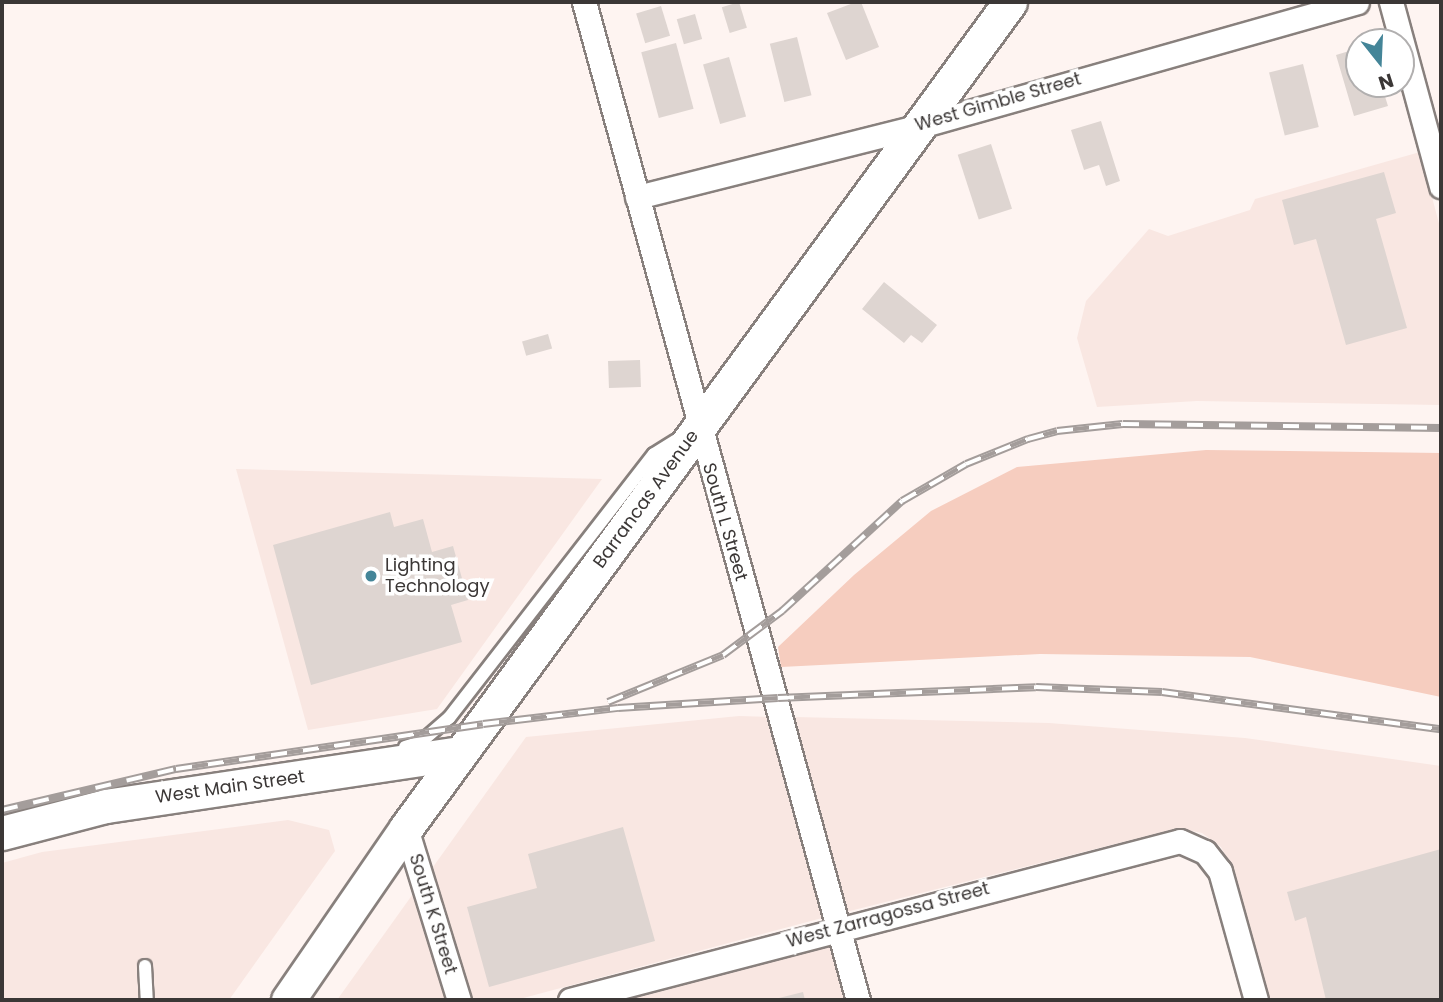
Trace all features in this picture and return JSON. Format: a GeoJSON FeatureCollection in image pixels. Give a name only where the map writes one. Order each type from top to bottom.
{"type":"FeatureCollection","features":[{"type":"Feature","properties":{"kind":"main road","name":"Barrancas Avenue"},"geometry":{"type":"LineString","coordinates":[[288,1000],[406,828],[920,126],[1003,6]]}},
{"type":"Feature","properties":{"kind":"main road","name":"West Main Street"},"geometry":{"type":"LineString","coordinates":[[2,833],[106,806],[460,753]]}},
{"type":"Feature","properties":{"kind":"street","name":"South L Street"},"geometry":{"type":"LineString","coordinates":[[584,2],[725,529],[778,698],[858,1000]]}},
{"type":"Feature","properties":{"kind":"street","name":"West Gimble Street"},"geometry":{"type":"LineString","coordinates":[[636,197],[920,126],[1357,2]]}},
{"type":"Feature","properties":{"kind":"street"},"geometry":{"type":"LineString","coordinates":[[1391,2],[1441,186]]}},
{"type":"Feature","properties":{"kind":"street","name":"South K Street"},"geometry":{"type":"LineString","coordinates":[[406,828],[459,1000]]}},
{"type":"Feature","properties":{"kind":"street","name":"West Zarragossa Street"},"geometry":{"type":"LineString","coordinates":[[570,1000],[1167,842],[1205,852],[1220,871],[1256,1000]]}},
{"type":"Feature","properties":{"kind":"lane"},"geometry":{"type":"LineString","coordinates":[[275,780],[375,757],[421,742],[436,731],[654,454],[699,426]]}},
{"type":"Feature","properties":{"kind":"lane"},"geometry":{"type":"LineString","coordinates":[[145,966],[147,1000]]}},
{"type":"Feature","properties":{"kind":"shaded area"},"geometry":{"type":"Polygon","coordinates":[[[1420,152],[1441,231],[1441,405],[1197,401],[1097,407],[1077,338],[1086,301],[1149,229],[1168,236],[1250,210],[1255,199],[1420,152]]]}},
{"type":"Feature","properties":{"kind":"shaded area"},"geometry":{"type":"Polygon","coordinates":[[[1206,450],[1441,453],[1441,697],[1250,657],[1040,654],[781,667],[778,647],[854,575],[931,511],[1017,467],[1206,450]]]}},
{"type":"Feature","properties":{"kind":"shaded area"},"geometry":{"type":"Polygon","coordinates":[[[236,469],[602,479],[437,709],[308,730],[236,469]]]}},
{"type":"Feature","properties":{"kind":"shaded area"},"geometry":{"type":"Polygon","coordinates":[[[739,716],[770,717],[822,918],[516,1000],[471,1000],[433,867],[526,737],[739,716]]]}},
{"type":"Feature","properties":{"kind":"shaded area"},"geometry":{"type":"Polygon","coordinates":[[[795,717],[1049,723],[1245,738],[1441,766],[1441,1000],[1269,1000],[1232,868],[1221,847],[1202,833],[1178,828],[846,912],[795,717]]]}},
{"type":"Feature","properties":{"kind":"shaded area"},"geometry":{"type":"Polygon","coordinates":[[[288,820],[329,830],[335,851],[229,1000],[2,1000],[2,863],[42,852],[288,820]]]}},
{"type":"Feature","properties":{"kind":"shaded area"},"geometry":{"type":"Polygon","coordinates":[[[415,891],[446,1000],[337,1000],[415,891]]]}},
{"type":"Feature","properties":{"kind":"shaded area"},"geometry":{"type":"Polygon","coordinates":[[[830,945],[845,1000],[623,1000],[830,945]]]}},
{"type":"Feature","properties":{"kind":"building"},"geometry":{"type":"Polygon","coordinates":[[[739,2],[747,28],[730,33],[722,7],[739,2]]]}},
{"type":"Feature","properties":{"kind":"building"},"geometry":{"type":"Polygon","coordinates":[[[861,2],[879,47],[846,60],[827,13],[861,2]]]}},
{"type":"Feature","properties":{"kind":"building"},"geometry":{"type":"Polygon","coordinates":[[[661,6],[670,36],[645,43],[636,14],[661,6]]]}},
{"type":"Feature","properties":{"kind":"building"},"geometry":{"type":"Polygon","coordinates":[[[695,14],[702,39],[684,44],[677,19],[695,14]]]}},
{"type":"Feature","properties":{"kind":"building"},"geometry":{"type":"Polygon","coordinates":[[[797,37],[812,95],[784,102],[770,44],[797,37]]]}},
{"type":"Feature","properties":{"kind":"building"},"geometry":{"type":"Polygon","coordinates":[[[676,43],[694,109],[659,118],[641,52],[676,43]]]}},
{"type":"Feature","properties":{"kind":"building"},"geometry":{"type":"Polygon","coordinates":[[[1345,52],[1345,86],[1336,55],[1345,52]]]}},
{"type":"Feature","properties":{"kind":"building"},"geometry":{"type":"Polygon","coordinates":[[[729,57],[746,117],[720,124],[703,64],[729,57]]]}},
{"type":"Feature","properties":{"kind":"building"},"geometry":{"type":"Polygon","coordinates":[[[1303,64],[1319,127],[1285,136],[1269,72],[1303,64]]]}},
{"type":"Feature","properties":{"kind":"building"},"geometry":{"type":"Polygon","coordinates":[[[1349,98],[1385,98],[1388,106],[1354,116],[1349,98]]]}},
{"type":"Feature","properties":{"kind":"building"},"geometry":{"type":"Polygon","coordinates":[[[1101,121],[1120,181],[1106,186],[1099,165],[1084,170],[1071,130],[1101,121]]]}},
{"type":"Feature","properties":{"kind":"building"},"geometry":{"type":"Polygon","coordinates":[[[991,144],[1012,209],[979,219],[958,155],[991,144]]]}},
{"type":"Feature","properties":{"kind":"building"},"geometry":{"type":"Polygon","coordinates":[[[1384,172],[1396,213],[1376,219],[1407,328],[1346,345],[1316,239],[1294,245],[1282,200],[1384,172]]]}},
{"type":"Feature","properties":{"kind":"building"},"geometry":{"type":"Polygon","coordinates":[[[884,282],[937,325],[922,343],[911,335],[904,343],[862,309],[884,282]]]}},
{"type":"Feature","properties":{"kind":"building"},"geometry":{"type":"Polygon","coordinates":[[[548,334],[552,348],[526,356],[522,341],[548,334]]]}},
{"type":"Feature","properties":{"kind":"building"},"geometry":{"type":"Polygon","coordinates":[[[640,360],[641,387],[609,388],[608,361],[640,360]]]}},
{"type":"Feature","properties":{"kind":"building","name":"Lighting Technology"},"geometry":{"type":"Polygon","coordinates":[[[390,512],[394,527],[423,519],[432,552],[453,546],[468,600],[451,605],[462,642],[311,685],[273,545],[390,512]]]}},
{"type":"Feature","properties":{"kind":"building"},"geometry":{"type":"Polygon","coordinates":[[[623,827],[655,941],[489,987],[467,907],[537,888],[528,854],[623,827]]]}},
{"type":"Feature","properties":{"kind":"building"},"geometry":{"type":"Polygon","coordinates":[[[1441,849],[1441,1000],[1326,1000],[1306,917],[1295,921],[1287,892],[1441,849]]]}},
{"type":"Feature","properties":{"kind":"building"},"geometry":{"type":"Polygon","coordinates":[[[803,992],[805,1000],[775,1000],[775,999],[803,992]]]}},
{"type":"Feature","properties":{"kind":"railway"},"geometry":{"type":"LineString","coordinates":[[608,702],[723,655],[782,611],[902,501],[966,464],[1028,439],[1057,431],[1123,424],[1441,428]]}},
{"type":"Feature","properties":{"kind":"railway"},"geometry":{"type":"LineString","coordinates":[[2,810],[176,769],[483,724],[618,708],[778,698],[1036,687],[1162,692],[1441,729]]}},
{"type":"Feature","properties":{"kind":"place","name":"Lighting Technology"},"geometry":{"type":"Point","coordinates":[371,576]}}]}
